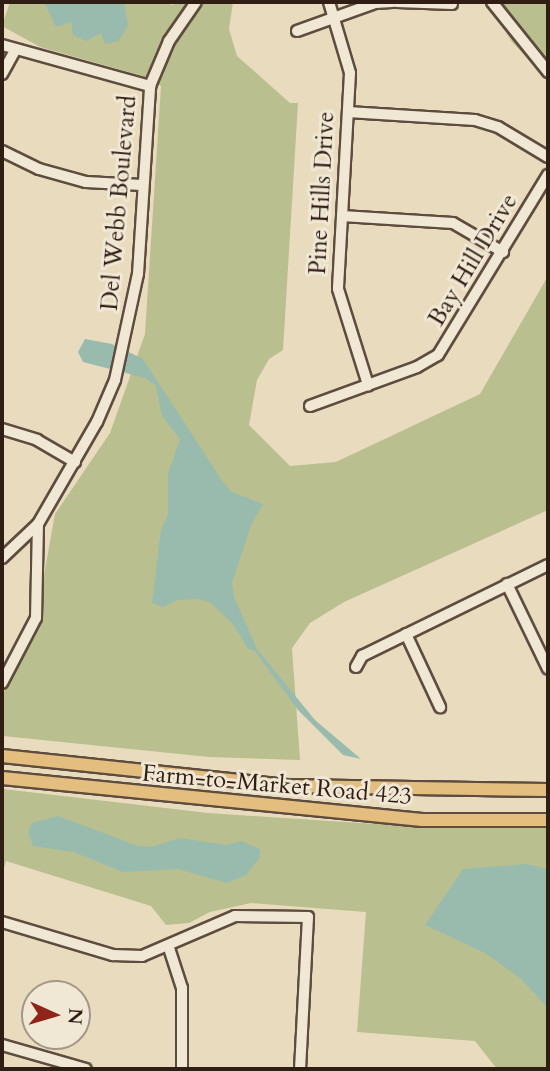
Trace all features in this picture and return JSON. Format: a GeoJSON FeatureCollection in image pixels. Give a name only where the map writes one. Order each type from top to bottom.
{"type":"FeatureCollection","features":[{"type":"Feature","properties":{"kind":"main road","name":"Farm-to-Market Road 423"},"geometry":{"type":"LineString","coordinates":[[2,756],[289,786],[548,790]]}},
{"type":"Feature","properties":{"kind":"main road","name":"Farm-to-Market Road 423"},"geometry":{"type":"LineString","coordinates":[[2,778],[422,820],[548,820]]}},
{"type":"Feature","properties":{"kind":"street","name":"Del Webb Boulevard"},"geometry":{"type":"LineString","coordinates":[[2,558],[38,524],[75,462],[115,380],[127,342],[138,274],[150,86],[169,41],[196,2]]}},
{"type":"Feature","properties":{"kind":"street","name":"Pine Hills Drive"},"geometry":{"type":"LineString","coordinates":[[329,2],[350,73],[338,289],[368,385]]}},
{"type":"Feature","properties":{"kind":"street"},"geometry":{"type":"LineString","coordinates":[[492,2],[548,72]]}},
{"type":"Feature","properties":{"kind":"street"},"geometry":{"type":"LineString","coordinates":[[297,31],[375,3],[452,4]]}},
{"type":"Feature","properties":{"kind":"street"},"geometry":{"type":"LineString","coordinates":[[2,45],[14,52],[150,86]]}},
{"type":"Feature","properties":{"kind":"street"},"geometry":{"type":"LineString","coordinates":[[2,74],[14,52]]}},
{"type":"Feature","properties":{"kind":"street"},"geometry":{"type":"LineString","coordinates":[[348,112],[475,120],[498,127],[548,157]]}},
{"type":"Feature","properties":{"kind":"street"},"geometry":{"type":"LineString","coordinates":[[2,151],[39,169],[86,181],[142,185]]}},
{"type":"Feature","properties":{"kind":"street","name":"Bay Hill Drive"},"geometry":{"type":"LineString","coordinates":[[310,406],[438,355],[548,175]]}},
{"type":"Feature","properties":{"kind":"street"},"geometry":{"type":"LineString","coordinates":[[342,216],[453,223],[503,252]]}},
{"type":"Feature","properties":{"kind":"street"},"geometry":{"type":"LineString","coordinates":[[2,429],[37,440],[75,462]]}},
{"type":"Feature","properties":{"kind":"street","name":"Del Webb Boulevard"},"geometry":{"type":"LineString","coordinates":[[2,683],[36,618],[38,524]]}},
{"type":"Feature","properties":{"kind":"street"},"geometry":{"type":"LineString","coordinates":[[356,667],[362,656],[548,565]]}},
{"type":"Feature","properties":{"kind":"street"},"geometry":{"type":"LineString","coordinates":[[507,584],[548,669]]}},
{"type":"Feature","properties":{"kind":"street"},"geometry":{"type":"LineString","coordinates":[[406,634],[440,707]]}},
{"type":"Feature","properties":{"kind":"street"},"geometry":{"type":"LineString","coordinates":[[2,922],[113,955],[142,956],[169,948],[208,925],[235,916],[308,917],[300,1069]]}},
{"type":"Feature","properties":{"kind":"street"},"geometry":{"type":"LineString","coordinates":[[169,948],[182,988],[182,1069]]}},
{"type":"Feature","properties":{"kind":"street"},"geometry":{"type":"LineString","coordinates":[[2,1045],[70,1067],[86,1069]]}},
{"type":"Feature","properties":{"kind":"green space"},"geometry":{"type":"Polygon","coordinates":[[[10,2],[164,2],[173,5],[175,2],[233,2],[229,29],[237,56],[290,103],[298,103],[283,350],[269,359],[257,380],[249,425],[290,466],[336,462],[480,394],[548,276],[548,510],[344,602],[310,623],[292,648],[300,760],[209,757],[3,736],[2,697],[26,644],[40,597],[55,514],[110,433],[145,334],[161,86],[143,76],[40,47],[2,26],[10,2]]]}},
{"type":"Feature","properties":{"kind":"green space"},"geometry":{"type":"Polygon","coordinates":[[[487,2],[548,2],[548,80],[512,42],[487,2]]]}},
{"type":"Feature","properties":{"kind":"green space"},"geometry":{"type":"Polygon","coordinates":[[[3,789],[208,813],[375,824],[548,824],[548,1069],[497,1069],[475,1041],[357,1032],[366,912],[251,903],[210,912],[189,923],[166,925],[151,906],[6,861],[2,875],[3,789]]]}},
{"type":"Feature","properties":{"kind":"shaded area"},"geometry":{"type":"Polygon","coordinates":[[[44,2],[124,2],[128,26],[118,41],[105,44],[101,33],[86,41],[73,35],[71,22],[56,27],[44,2]]]}},
{"type":"Feature","properties":{"kind":"shaded area"},"geometry":{"type":"Polygon","coordinates":[[[85,339],[112,344],[143,359],[223,482],[232,492],[263,504],[251,525],[232,583],[234,597],[257,649],[315,720],[361,759],[343,755],[298,710],[254,650],[248,649],[233,624],[211,603],[199,599],[177,600],[163,607],[152,603],[161,530],[168,514],[168,474],[180,439],[162,416],[156,386],[145,378],[83,362],[78,352],[85,339]]]}},
{"type":"Feature","properties":{"kind":"shaded area"},"geometry":{"type":"Polygon","coordinates":[[[58,816],[138,846],[151,847],[180,838],[226,845],[241,841],[260,849],[260,857],[246,875],[227,883],[178,869],[123,872],[74,852],[33,846],[28,832],[32,823],[58,816]]]}},
{"type":"Feature","properties":{"kind":"shaded area"},"geometry":{"type":"Polygon","coordinates":[[[526,864],[548,869],[547,1007],[520,978],[487,954],[425,925],[463,869],[526,864]]]}}]}
